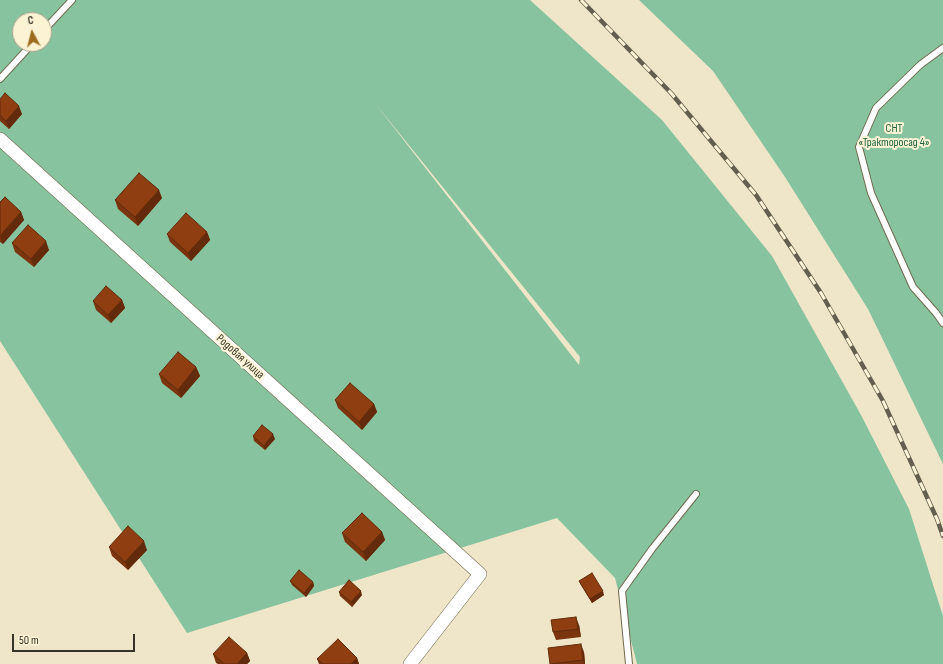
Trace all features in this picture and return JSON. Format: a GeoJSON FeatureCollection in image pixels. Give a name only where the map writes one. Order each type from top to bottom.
{"type":"FeatureCollection","features":[{"type":"Feature","properties":{"kind":"street","name":"Родовая улица"},"geometry":{"type":"LineString","coordinates":[[0,139],[480,574],[410,664]]}},
{"type":"Feature","properties":{"kind":"lane"},"geometry":{"type":"LineString","coordinates":[[52,21],[72,0]]}},
{"type":"Feature","properties":{"kind":"lane"},"geometry":{"type":"LineString","coordinates":[[943,48],[920,65],[876,108],[859,147],[871,193],[913,286],[943,323]]}},
{"type":"Feature","properties":{"kind":"lane"},"geometry":{"type":"LineString","coordinates":[[0,79],[25,52]]}},
{"type":"Feature","properties":{"kind":"lane"},"geometry":{"type":"LineString","coordinates":[[628,664],[622,591],[652,549],[696,494]]}},
{"type":"Feature","properties":{"kind":"green space"},"geometry":{"type":"Polygon","coordinates":[[[0,0],[530,0],[662,120],[772,256],[861,415],[909,509],[943,616],[943,664],[637,664],[615,578],[557,518],[187,633],[0,341],[0,0]],[[374,102],[579,365],[580,357],[374,102]]]}},
{"type":"Feature","properties":{"kind":"green space","name":"СНТ «Тракторосад 4»"},"geometry":{"type":"Polygon","coordinates":[[[639,0],[943,0],[943,464],[868,309],[785,177],[713,71],[639,0]]]}},
{"type":"Feature","properties":{"kind":"building"},"geometry":{"type":"Polygon","coordinates":[[[5,93],[19,106],[6,121],[0,115],[0,99],[5,93]]]}},
{"type":"Feature","properties":{"kind":"building"},"geometry":{"type":"Polygon","coordinates":[[[139,173],[159,190],[135,217],[115,200],[139,173]]]}},
{"type":"Feature","properties":{"kind":"building"},"geometry":{"type":"Polygon","coordinates":[[[5,197],[21,212],[0,236],[0,202],[5,197]]]}},
{"type":"Feature","properties":{"kind":"building"},"geometry":{"type":"Polygon","coordinates":[[[186,213],[207,232],[188,253],[167,234],[186,213]]]}},
{"type":"Feature","properties":{"kind":"building"},"geometry":{"type":"Polygon","coordinates":[[[28,225],[46,241],[31,259],[12,243],[28,225]]]}},
{"type":"Feature","properties":{"kind":"building"},"geometry":{"type":"Polygon","coordinates":[[[106,286],[122,300],[108,315],[93,301],[106,286]]]}},
{"type":"Feature","properties":{"kind":"building"},"geometry":{"type":"Polygon","coordinates":[[[178,352],[196,367],[178,390],[159,374],[178,352]]]}},
{"type":"Feature","properties":{"kind":"building"},"geometry":{"type":"Polygon","coordinates":[[[350,383],[374,404],[359,422],[335,400],[350,383]]]}},
{"type":"Feature","properties":{"kind":"building"},"geometry":{"type":"Polygon","coordinates":[[[262,425],[273,434],[264,446],[253,436],[262,425]]]}},
{"type":"Feature","properties":{"kind":"building"},"geometry":{"type":"Polygon","coordinates":[[[362,513],[382,532],[363,552],[342,533],[362,513]]]}},
{"type":"Feature","properties":{"kind":"building"},"geometry":{"type":"Polygon","coordinates":[[[128,526],[144,541],[125,562],[109,547],[128,526]]]}},
{"type":"Feature","properties":{"kind":"building"},"geometry":{"type":"Polygon","coordinates":[[[299,570],[313,582],[304,593],[290,581],[299,570]]]}},
{"type":"Feature","properties":{"kind":"building"},"geometry":{"type":"Polygon","coordinates":[[[592,573],[603,591],[590,599],[579,581],[592,573]]]}},
{"type":"Feature","properties":{"kind":"building"},"geometry":{"type":"Polygon","coordinates":[[[349,580],[361,591],[351,602],[339,592],[349,580]]]}},
{"type":"Feature","properties":{"kind":"building"},"geometry":{"type":"Polygon","coordinates":[[[576,617],[578,629],[553,632],[551,620],[576,617]]]}},
{"type":"Feature","properties":{"kind":"building"},"geometry":{"type":"Polygon","coordinates":[[[229,637],[247,653],[237,664],[224,664],[213,654],[229,637]]]}},
{"type":"Feature","properties":{"kind":"building"},"geometry":{"type":"Polygon","coordinates":[[[338,639],[357,658],[351,664],[323,664],[317,659],[338,639]]]}},
{"type":"Feature","properties":{"kind":"building"},"geometry":{"type":"Polygon","coordinates":[[[581,644],[583,660],[550,664],[548,648],[581,644]]]}},
{"type":"Feature","properties":{"kind":"railway"},"geometry":{"type":"LineString","coordinates":[[581,0],[671,93],[756,195],[821,293],[883,401],[937,519],[943,536]]}}]}
